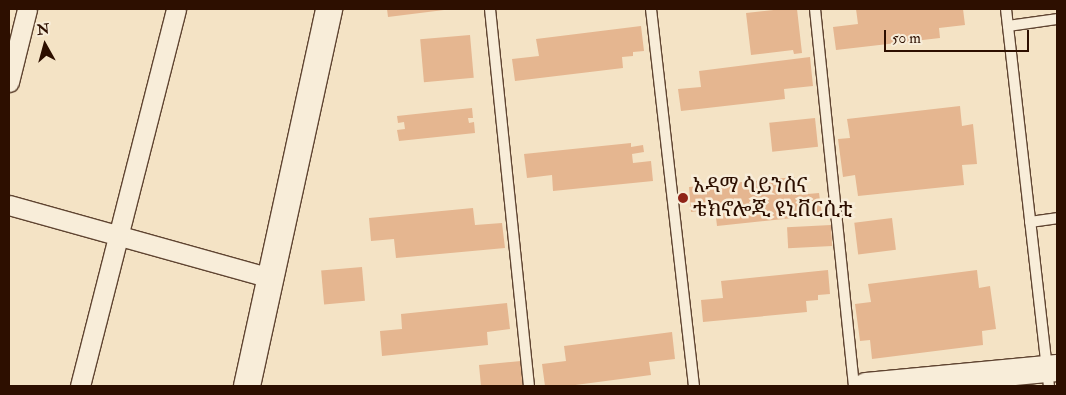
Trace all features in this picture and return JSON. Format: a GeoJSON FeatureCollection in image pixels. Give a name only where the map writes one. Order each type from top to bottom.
{"type":"FeatureCollection","features":[{"type":"Feature","properties":{"kind":"street"},"geometry":{"type":"LineString","coordinates":[[9,82],[27,9]]}},
{"type":"Feature","properties":{"kind":"street"},"geometry":{"type":"LineString","coordinates":[[80,386],[176,9]]}},
{"type":"Feature","properties":{"kind":"street"},"geometry":{"type":"LineString","coordinates":[[247,386],[329,9]]}},
{"type":"Feature","properties":{"kind":"street"},"geometry":{"type":"LineString","coordinates":[[9,205],[270,278]]}},
{"type":"Feature","properties":{"kind":"street"},"geometry":{"type":"LineString","coordinates":[[866,386],[1051,375]]}},
{"type":"Feature","properties":{"kind":"lane"},"geometry":{"type":"LineString","coordinates":[[490,9],[529,386]]}},
{"type":"Feature","properties":{"kind":"lane"},"geometry":{"type":"LineString","coordinates":[[651,9],[694,386]]}},
{"type":"Feature","properties":{"kind":"lane"},"geometry":{"type":"LineString","coordinates":[[814,9],[854,386]]}},
{"type":"Feature","properties":{"kind":"lane"},"geometry":{"type":"LineString","coordinates":[[1006,9],[1030,222],[1051,375]]}},
{"type":"Feature","properties":{"kind":"lane"},"geometry":{"type":"LineString","coordinates":[[1008,26],[1057,19]]}},
{"type":"Feature","properties":{"kind":"lane"},"geometry":{"type":"LineString","coordinates":[[1030,222],[1057,218]]}},
{"type":"Feature","properties":{"kind":"building"},"geometry":{"type":"Polygon","coordinates":[[[387,9],[444,9],[444,10],[388,17],[387,9]]]}},
{"type":"Feature","properties":{"kind":"building"},"geometry":{"type":"Polygon","coordinates":[[[797,9],[802,53],[794,54],[793,50],[751,55],[746,13],[797,9]]]}},
{"type":"Feature","properties":{"kind":"building"},"geometry":{"type":"Polygon","coordinates":[[[856,9],[963,9],[965,25],[939,28],[940,38],[836,50],[833,27],[858,24],[856,9]]]}},
{"type":"Feature","properties":{"kind":"building"},"geometry":{"type":"Polygon","coordinates":[[[641,26],[644,51],[633,52],[633,56],[622,57],[623,68],[515,81],[512,59],[539,56],[536,39],[641,26]]]}},
{"type":"Feature","properties":{"kind":"building"},"geometry":{"type":"Polygon","coordinates":[[[470,35],[474,78],[424,82],[420,39],[470,35]]]}},
{"type":"Feature","properties":{"kind":"building"},"geometry":{"type":"Polygon","coordinates":[[[810,57],[813,86],[784,89],[785,99],[681,111],[678,89],[701,87],[699,71],[810,57]]]}},
{"type":"Feature","properties":{"kind":"building"},"geometry":{"type":"Polygon","coordinates":[[[960,106],[962,126],[973,124],[977,164],[962,165],[964,185],[858,196],[855,175],[843,177],[838,139],[850,138],[847,119],[960,106]]]}},
{"type":"Feature","properties":{"kind":"building"},"geometry":{"type":"Polygon","coordinates":[[[472,108],[473,118],[468,118],[469,123],[474,122],[475,133],[399,141],[397,130],[405,129],[404,122],[398,123],[397,116],[472,108]]]}},
{"type":"Feature","properties":{"kind":"building"},"geometry":{"type":"Polygon","coordinates":[[[815,118],[818,147],[772,152],[769,123],[815,118]]]}},
{"type":"Feature","properties":{"kind":"building"},"geometry":{"type":"Polygon","coordinates":[[[631,143],[631,147],[643,145],[644,152],[632,154],[633,163],[651,161],[653,181],[553,191],[552,175],[527,178],[524,154],[631,143]]]}},
{"type":"Feature","properties":{"kind":"building"},"geometry":{"type":"Polygon","coordinates":[[[795,177],[796,195],[819,193],[822,215],[717,226],[715,209],[691,212],[689,187],[795,177]]]}},
{"type":"Feature","properties":{"kind":"building"},"geometry":{"type":"Polygon","coordinates":[[[473,208],[475,225],[502,223],[505,248],[396,258],[394,239],[371,241],[369,218],[473,208]]]}},
{"type":"Feature","properties":{"kind":"building"},"geometry":{"type":"Polygon","coordinates":[[[892,218],[896,250],[858,254],[854,223],[892,218]]]}},
{"type":"Feature","properties":{"kind":"building"},"geometry":{"type":"Polygon","coordinates":[[[831,225],[832,246],[788,248],[787,227],[831,225]]]}},
{"type":"Feature","properties":{"kind":"building"},"geometry":{"type":"Polygon","coordinates":[[[362,267],[365,301],[324,304],[321,271],[362,267]]]}},
{"type":"Feature","properties":{"kind":"building"},"geometry":{"type":"Polygon","coordinates":[[[828,270],[830,294],[818,295],[818,300],[806,301],[807,312],[703,322],[701,300],[723,298],[721,281],[828,270]]]}},
{"type":"Feature","properties":{"kind":"building"},"geometry":{"type":"Polygon","coordinates":[[[977,270],[979,288],[990,286],[996,329],[982,331],[983,345],[872,359],[870,340],[860,341],[855,304],[871,302],[868,284],[977,270]]]}},
{"type":"Feature","properties":{"kind":"building"},"geometry":{"type":"Polygon","coordinates":[[[507,303],[510,329],[487,332],[488,345],[382,356],[380,331],[402,329],[401,314],[507,303]]]}},
{"type":"Feature","properties":{"kind":"building"},"geometry":{"type":"Polygon","coordinates":[[[672,332],[675,359],[649,362],[651,375],[568,386],[545,386],[542,364],[566,361],[564,346],[672,332]]]}},
{"type":"Feature","properties":{"kind":"building"},"geometry":{"type":"Polygon","coordinates":[[[521,361],[523,386],[481,386],[479,365],[521,361]]]}},
{"type":"Feature","properties":{"kind":"place","name":"አዳማ ሳይንስና ቴክኖሎጂ ዩኒቨርሲቲ"},"geometry":{"type":"Point","coordinates":[683,198]}}]}
